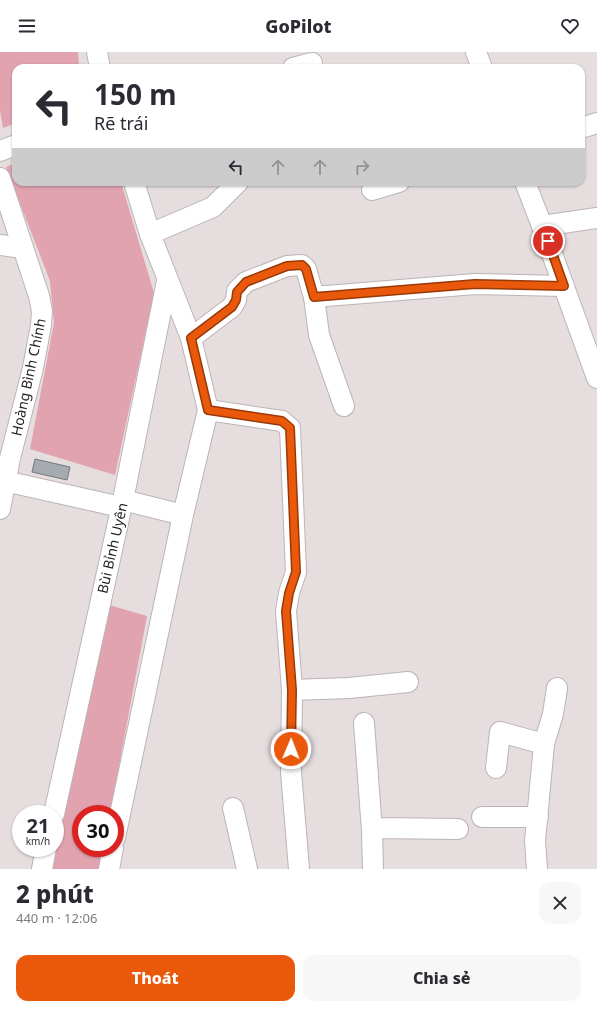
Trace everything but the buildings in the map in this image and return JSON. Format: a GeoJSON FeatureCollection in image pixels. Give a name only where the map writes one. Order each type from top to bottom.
{"type":"FeatureCollection","features":[{"type":"Feature","properties":{"kind":"street"},"geometry":{"type":"LineString","coordinates":[[97,52],[99,64]]}},
{"type":"Feature","properties":{"kind":"street"},"geometry":{"type":"LineString","coordinates":[[476,52],[480,64]]}},
{"type":"Feature","properties":{"kind":"street"},"geometry":{"type":"LineString","coordinates":[[585,127],[597,123]]}},
{"type":"Feature","properties":{"kind":"street"},"geometry":{"type":"LineString","coordinates":[[0,151],[12,146]]}},
{"type":"Feature","properties":{"kind":"street","name":"Hoàng Bình Chính"},"geometry":{"type":"LineString","coordinates":[[0,178],[39,296],[42,311],[33,368],[3,480],[0,509]]}},
{"type":"Feature","properties":{"kind":"street"},"geometry":{"type":"LineString","coordinates":[[122,805],[182,515],[208,410],[191,338],[167,281],[150,234],[135,186]]}},
{"type":"Feature","properties":{"kind":"street"},"geometry":{"type":"LineString","coordinates":[[150,234],[213,207],[234,186]]}},
{"type":"Feature","properties":{"kind":"street"},"geometry":{"type":"LineString","coordinates":[[372,190],[386,186]]}},
{"type":"Feature","properties":{"kind":"street"},"geometry":{"type":"LineString","coordinates":[[527,186],[597,378]]}},
{"type":"Feature","properties":{"kind":"street"},"geometry":{"type":"LineString","coordinates":[[542,226],[597,218]]}},
{"type":"Feature","properties":{"kind":"street"},"geometry":{"type":"LineString","coordinates":[[0,245],[23,248]]}},
{"type":"Feature","properties":{"kind":"street"},"geometry":{"type":"LineString","coordinates":[[191,338],[232,307],[236,300],[237,292],[246,282],[287,266],[302,265],[306,269],[314,297],[319,335],[344,406]]}},
{"type":"Feature","properties":{"kind":"street","name":"Bùi Bỉnh Uyên"},"geometry":{"type":"LineString","coordinates":[[56,805],[122,503],[167,281]]}},
{"type":"Feature","properties":{"kind":"street"},"geometry":{"type":"LineString","coordinates":[[314,297],[475,284],[564,286]]}},
{"type":"Feature","properties":{"kind":"street"},"geometry":{"type":"LineString","coordinates":[[208,410],[282,421],[290,428],[296,572],[288,598],[286,611],[292,690],[292,772],[299,869]]}},
{"type":"Feature","properties":{"kind":"street"},"geometry":{"type":"LineString","coordinates":[[3,480],[182,515]]}},
{"type":"Feature","properties":{"kind":"street"},"geometry":{"type":"LineString","coordinates":[[292,690],[349,688],[408,682]]}},
{"type":"Feature","properties":{"kind":"street"},"geometry":{"type":"LineString","coordinates":[[537,869],[535,841],[544,744],[553,714],[557,688]]}},
{"type":"Feature","properties":{"kind":"street"},"geometry":{"type":"LineString","coordinates":[[364,723],[372,831],[373,869]]}},
{"type":"Feature","properties":{"kind":"street"},"geometry":{"type":"LineString","coordinates":[[496,768],[500,732],[544,744]]}},
{"type":"Feature","properties":{"kind":"street"},"geometry":{"type":"LineString","coordinates":[[233,808],[247,869]]}},
{"type":"Feature","properties":{"kind":"street"},"geometry":{"type":"LineString","coordinates":[[482,817],[538,817]]}},
{"type":"Feature","properties":{"kind":"street"},"geometry":{"type":"LineString","coordinates":[[372,831],[376,828],[458,829]]}},
{"type":"Feature","properties":{"kind":"street"},"geometry":{"type":"LineString","coordinates":[[42,869],[44,857]]}},
{"type":"Feature","properties":{"kind":"street"},"geometry":{"type":"LineString","coordinates":[[109,869],[111,857]]}},
{"type":"Feature","properties":{"kind":"shaded area"},"geometry":{"type":"Polygon","coordinates":[[[0,52],[78,52],[79,64],[12,64],[12,125],[3,128],[0,111],[0,52]]]}},
{"type":"Feature","properties":{"kind":"shaded area"},"geometry":{"type":"Polygon","coordinates":[[[12,165],[12,183],[6,167],[12,165]]]}},
{"type":"Feature","properties":{"kind":"shaded area"},"geometry":{"type":"Polygon","coordinates":[[[13,186],[122,186],[154,293],[115,475],[30,449],[54,323],[50,281],[13,186]]]}},
{"type":"Feature","properties":{"kind":"shaded area"},"geometry":{"type":"Polygon","coordinates":[[[109,605],[147,616],[112,805],[72,805],[72,857],[101,857],[99,869],[50,869],[53,857],[64,857],[64,806],[109,605]]]}},
{"type":"Feature","properties":{"kind":"route"},"geometry":{"type":"LineString","coordinates":[[291,749],[292,690],[286,611],[289,593],[296,572],[290,428],[282,421],[208,410],[191,338],[232,307],[236,300],[237,292],[246,282],[287,266],[302,265],[306,269],[314,297],[475,284],[564,286],[548,241]]}}]}
